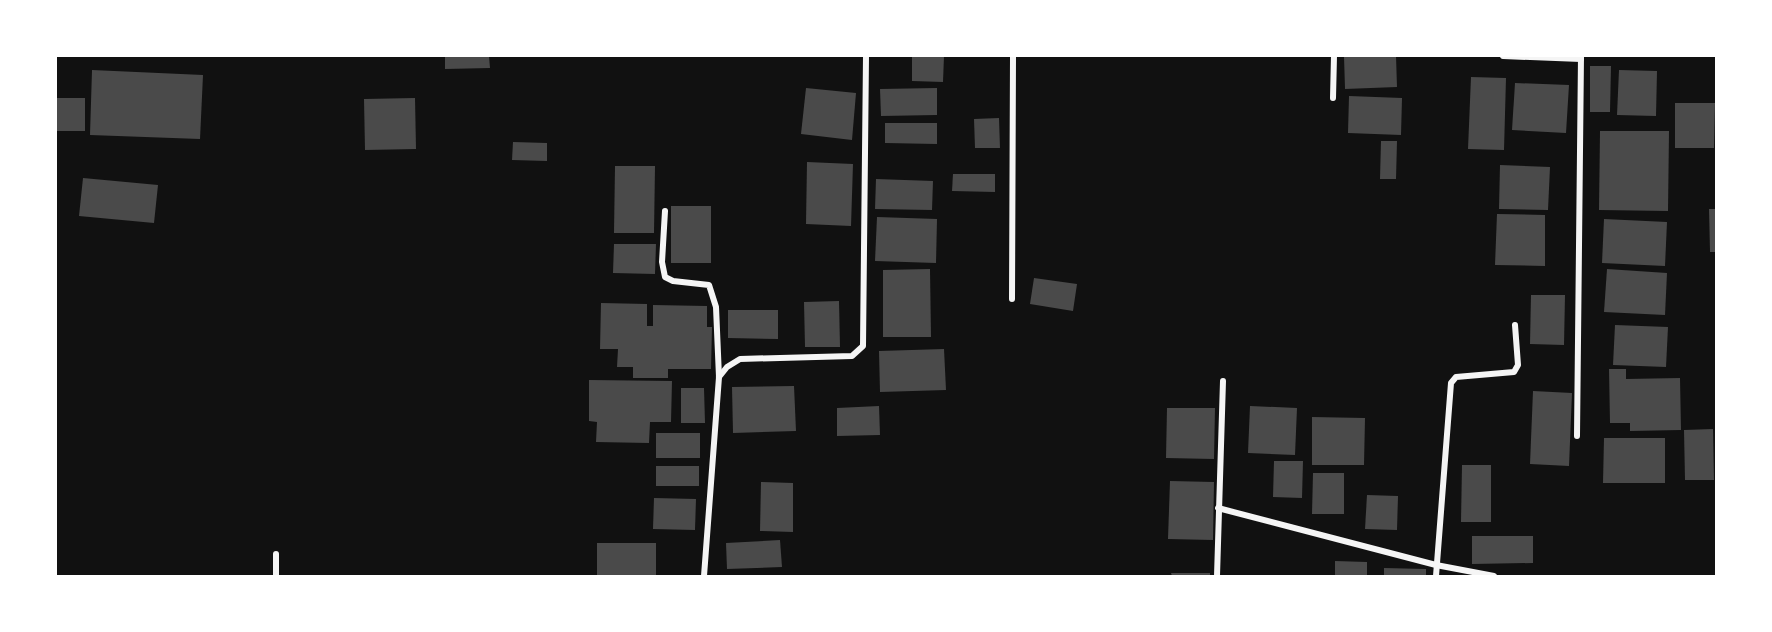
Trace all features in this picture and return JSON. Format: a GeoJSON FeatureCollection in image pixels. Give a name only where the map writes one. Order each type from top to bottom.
{"type":"FeatureCollection","features":[{"type":"Feature","properties":{"kind":"street"},"geometry":{"type":"LineString","coordinates":[[719,377],[727,367],[740,359],[852,356],[863,346],[866,56]]}},
{"type":"Feature","properties":{"kind":"street"},"geometry":{"type":"LineString","coordinates":[[1012,299],[1013,56]]}},
{"type":"Feature","properties":{"kind":"street"},"geometry":{"type":"LineString","coordinates":[[1333,99],[1334,56]]}},
{"type":"Feature","properties":{"kind":"street"},"geometry":{"type":"LineString","coordinates":[[1503,56],[1581,57],[1577,436]]}},
{"type":"Feature","properties":{"kind":"street"},"geometry":{"type":"LineString","coordinates":[[665,211],[662,262],[665,277],[673,281],[709,285],[716,307],[719,377],[704,576]]}},
{"type":"Feature","properties":{"kind":"street"},"geometry":{"type":"LineString","coordinates":[[1436,576],[1451,383],[1456,377],[1514,372],[1518,365],[1515,326]]}},
{"type":"Feature","properties":{"kind":"street"},"geometry":{"type":"LineString","coordinates":[[1217,576],[1223,381]]}},
{"type":"Feature","properties":{"kind":"street"},"geometry":{"type":"LineString","coordinates":[[1218,508],[1436,565],[1494,576]]}},
{"type":"Feature","properties":{"kind":"street"},"geometry":{"type":"LineString","coordinates":[[276,554],[276,576]]}},
{"type":"Feature","properties":{"kind":"building"},"geometry":{"type":"Polygon","coordinates":[[[445,56],[489,56],[490,68],[445,69],[445,56]]]}},
{"type":"Feature","properties":{"kind":"building"},"geometry":{"type":"Polygon","coordinates":[[[912,56],[944,56],[943,82],[912,81],[912,56]]]}},
{"type":"Feature","properties":{"kind":"building"},"geometry":{"type":"Polygon","coordinates":[[[1344,56],[1396,56],[1397,87],[1345,89],[1344,56]]]}},
{"type":"Feature","properties":{"kind":"building"},"geometry":{"type":"Polygon","coordinates":[[[1590,66],[1611,66],[1610,112],[1590,112],[1590,66]]]}},
{"type":"Feature","properties":{"kind":"building"},"geometry":{"type":"Polygon","coordinates":[[[92,70],[203,75],[200,139],[90,135],[92,70]]]}},
{"type":"Feature","properties":{"kind":"building"},"geometry":{"type":"Polygon","coordinates":[[[1619,70],[1657,71],[1656,116],[1617,115],[1619,70]]]}},
{"type":"Feature","properties":{"kind":"building"},"geometry":{"type":"Polygon","coordinates":[[[1471,77],[1506,78],[1504,150],[1468,149],[1471,77]]]}},
{"type":"Feature","properties":{"kind":"building"},"geometry":{"type":"Polygon","coordinates":[[[1515,83],[1569,85],[1566,133],[1512,130],[1515,83]]]}},
{"type":"Feature","properties":{"kind":"building"},"geometry":{"type":"Polygon","coordinates":[[[806,88],[856,93],[852,140],[801,134],[806,88]]]}},
{"type":"Feature","properties":{"kind":"building"},"geometry":{"type":"Polygon","coordinates":[[[937,88],[937,115],[881,116],[880,89],[937,88]]]}},
{"type":"Feature","properties":{"kind":"building"},"geometry":{"type":"Polygon","coordinates":[[[1349,96],[1402,98],[1401,135],[1348,133],[1349,96]]]}},
{"type":"Feature","properties":{"kind":"building"},"geometry":{"type":"Polygon","coordinates":[[[56,98],[85,98],[85,131],[56,131],[56,98]]]}},
{"type":"Feature","properties":{"kind":"building"},"geometry":{"type":"Polygon","coordinates":[[[415,98],[416,149],[365,150],[364,99],[415,98]]]}},
{"type":"Feature","properties":{"kind":"building"},"geometry":{"type":"Polygon","coordinates":[[[1675,103],[1715,103],[1714,148],[1675,148],[1675,103]]]}},
{"type":"Feature","properties":{"kind":"building"},"geometry":{"type":"Polygon","coordinates":[[[999,118],[1000,148],[975,148],[974,119],[999,118]]]}},
{"type":"Feature","properties":{"kind":"building"},"geometry":{"type":"Polygon","coordinates":[[[885,123],[937,123],[937,144],[885,143],[885,123]]]}},
{"type":"Feature","properties":{"kind":"building"},"geometry":{"type":"Polygon","coordinates":[[[1600,131],[1669,131],[1668,211],[1599,210],[1600,131]]]}},
{"type":"Feature","properties":{"kind":"building"},"geometry":{"type":"Polygon","coordinates":[[[1381,141],[1397,141],[1396,179],[1380,179],[1381,141]]]}},
{"type":"Feature","properties":{"kind":"building"},"geometry":{"type":"Polygon","coordinates":[[[513,142],[547,143],[547,161],[512,160],[513,142]]]}},
{"type":"Feature","properties":{"kind":"building"},"geometry":{"type":"Polygon","coordinates":[[[807,162],[853,164],[851,226],[806,224],[807,162]]]}},
{"type":"Feature","properties":{"kind":"building"},"geometry":{"type":"Polygon","coordinates":[[[1500,165],[1550,167],[1548,210],[1499,209],[1500,165]]]}},
{"type":"Feature","properties":{"kind":"building"},"geometry":{"type":"Polygon","coordinates":[[[615,166],[655,166],[654,233],[614,233],[615,166]]]}},
{"type":"Feature","properties":{"kind":"building"},"geometry":{"type":"Polygon","coordinates":[[[953,174],[995,174],[995,192],[952,191],[953,174]]]}},
{"type":"Feature","properties":{"kind":"building"},"geometry":{"type":"Polygon","coordinates":[[[83,178],[158,185],[154,223],[79,216],[83,178]]]}},
{"type":"Feature","properties":{"kind":"building"},"geometry":{"type":"Polygon","coordinates":[[[876,179],[933,181],[932,210],[875,209],[876,179]]]}},
{"type":"Feature","properties":{"kind":"building"},"geometry":{"type":"Polygon","coordinates":[[[671,206],[711,206],[711,263],[671,263],[671,206]]]}},
{"type":"Feature","properties":{"kind":"building"},"geometry":{"type":"Polygon","coordinates":[[[1709,209],[1716,209],[1716,252],[1710,252],[1709,209]]]}},
{"type":"Feature","properties":{"kind":"building"},"geometry":{"type":"Polygon","coordinates":[[[1497,214],[1545,215],[1545,266],[1495,265],[1497,214]]]}},
{"type":"Feature","properties":{"kind":"building"},"geometry":{"type":"Polygon","coordinates":[[[877,217],[937,219],[936,263],[875,261],[877,217]]]}},
{"type":"Feature","properties":{"kind":"building"},"geometry":{"type":"Polygon","coordinates":[[[1604,219],[1667,222],[1665,266],[1602,263],[1604,219]]]}},
{"type":"Feature","properties":{"kind":"building"},"geometry":{"type":"Polygon","coordinates":[[[614,244],[656,244],[655,274],[613,273],[614,244]]]}},
{"type":"Feature","properties":{"kind":"building"},"geometry":{"type":"Polygon","coordinates":[[[930,269],[931,337],[883,337],[883,270],[930,269]]]}},
{"type":"Feature","properties":{"kind":"building"},"geometry":{"type":"Polygon","coordinates":[[[1607,269],[1667,273],[1665,315],[1604,312],[1607,269]]]}},
{"type":"Feature","properties":{"kind":"building"},"geometry":{"type":"Polygon","coordinates":[[[1034,278],[1077,284],[1073,311],[1030,304],[1034,278]]]}},
{"type":"Feature","properties":{"kind":"building"},"geometry":{"type":"Polygon","coordinates":[[[1531,295],[1565,295],[1564,345],[1530,344],[1531,295]]]}},
{"type":"Feature","properties":{"kind":"building"},"geometry":{"type":"Polygon","coordinates":[[[839,301],[840,347],[805,347],[804,302],[839,301]]]}},
{"type":"Feature","properties":{"kind":"building"},"geometry":{"type":"Polygon","coordinates":[[[601,303],[647,304],[647,326],[653,326],[653,305],[707,306],[707,327],[712,327],[711,369],[668,369],[668,378],[633,378],[633,367],[617,367],[618,349],[600,349],[601,303]]]}},
{"type":"Feature","properties":{"kind":"building"},"geometry":{"type":"Polygon","coordinates":[[[728,310],[778,310],[778,339],[728,338],[728,310]]]}},
{"type":"Feature","properties":{"kind":"building"},"geometry":{"type":"Polygon","coordinates":[[[1615,325],[1668,327],[1666,367],[1613,365],[1615,325]]]}},
{"type":"Feature","properties":{"kind":"building"},"geometry":{"type":"Polygon","coordinates":[[[944,349],[946,390],[880,392],[879,351],[944,349]]]}},
{"type":"Feature","properties":{"kind":"building"},"geometry":{"type":"Polygon","coordinates":[[[1609,369],[1626,369],[1626,379],[1680,378],[1681,430],[1630,431],[1630,423],[1610,423],[1609,369]]]}},
{"type":"Feature","properties":{"kind":"building"},"geometry":{"type":"Polygon","coordinates":[[[589,380],[672,381],[671,422],[650,422],[649,443],[596,442],[597,422],[589,421],[589,380]]]}},
{"type":"Feature","properties":{"kind":"building"},"geometry":{"type":"Polygon","coordinates":[[[794,386],[796,431],[733,433],[732,387],[794,386]]]}},
{"type":"Feature","properties":{"kind":"building"},"geometry":{"type":"Polygon","coordinates":[[[681,388],[704,388],[705,423],[681,423],[681,388]]]}},
{"type":"Feature","properties":{"kind":"building"},"geometry":{"type":"Polygon","coordinates":[[[1533,391],[1572,393],[1569,466],[1530,464],[1533,391]]]}},
{"type":"Feature","properties":{"kind":"building"},"geometry":{"type":"Polygon","coordinates":[[[879,406],[880,435],[837,436],[837,408],[879,406]]]}},
{"type":"Feature","properties":{"kind":"building"},"geometry":{"type":"Polygon","coordinates":[[[1250,406],[1297,408],[1295,455],[1248,453],[1250,406]]]}},
{"type":"Feature","properties":{"kind":"building"},"geometry":{"type":"Polygon","coordinates":[[[1167,408],[1215,408],[1214,459],[1166,458],[1167,408]]]}},
{"type":"Feature","properties":{"kind":"building"},"geometry":{"type":"Polygon","coordinates":[[[1312,417],[1365,418],[1364,465],[1312,465],[1312,417]]]}},
{"type":"Feature","properties":{"kind":"building"},"geometry":{"type":"Polygon","coordinates":[[[1713,429],[1714,480],[1685,480],[1684,430],[1713,429]]]}},
{"type":"Feature","properties":{"kind":"building"},"geometry":{"type":"Polygon","coordinates":[[[656,433],[700,433],[700,458],[656,458],[656,433]]]}},
{"type":"Feature","properties":{"kind":"building"},"geometry":{"type":"Polygon","coordinates":[[[1604,438],[1665,438],[1665,483],[1603,483],[1604,438]]]}},
{"type":"Feature","properties":{"kind":"building"},"geometry":{"type":"Polygon","coordinates":[[[1274,461],[1303,461],[1302,498],[1273,497],[1274,461]]]}},
{"type":"Feature","properties":{"kind":"building"},"geometry":{"type":"Polygon","coordinates":[[[1462,465],[1491,465],[1491,522],[1461,522],[1462,465]]]}},
{"type":"Feature","properties":{"kind":"building"},"geometry":{"type":"Polygon","coordinates":[[[656,466],[699,466],[699,486],[656,486],[656,466]]]}},
{"type":"Feature","properties":{"kind":"building"},"geometry":{"type":"Polygon","coordinates":[[[1313,473],[1344,473],[1344,514],[1312,514],[1313,473]]]}},
{"type":"Feature","properties":{"kind":"building"},"geometry":{"type":"Polygon","coordinates":[[[1170,481],[1214,482],[1213,540],[1168,539],[1170,481]]]}},
{"type":"Feature","properties":{"kind":"building"},"geometry":{"type":"Polygon","coordinates":[[[761,482],[793,483],[793,532],[760,531],[761,482]]]}},
{"type":"Feature","properties":{"kind":"building"},"geometry":{"type":"Polygon","coordinates":[[[1367,495],[1398,496],[1397,530],[1365,529],[1367,495]]]}},
{"type":"Feature","properties":{"kind":"building"},"geometry":{"type":"Polygon","coordinates":[[[654,498],[696,499],[695,530],[653,529],[654,498]]]}},
{"type":"Feature","properties":{"kind":"building"},"geometry":{"type":"Polygon","coordinates":[[[1472,536],[1533,536],[1533,563],[1472,564],[1472,536]]]}},
{"type":"Feature","properties":{"kind":"building"},"geometry":{"type":"Polygon","coordinates":[[[780,540],[782,567],[727,569],[726,543],[780,540]]]}},
{"type":"Feature","properties":{"kind":"building"},"geometry":{"type":"Polygon","coordinates":[[[597,543],[656,543],[656,576],[597,576],[597,543]]]}},
{"type":"Feature","properties":{"kind":"building"},"geometry":{"type":"Polygon","coordinates":[[[1335,561],[1367,562],[1367,576],[1335,576],[1335,561]]]}},
{"type":"Feature","properties":{"kind":"building"},"geometry":{"type":"Polygon","coordinates":[[[1384,568],[1426,569],[1426,576],[1384,576],[1384,568]]]}},
{"type":"Feature","properties":{"kind":"building"},"geometry":{"type":"Polygon","coordinates":[[[1171,573],[1210,573],[1210,576],[1172,576],[1171,573]]]}}]}
